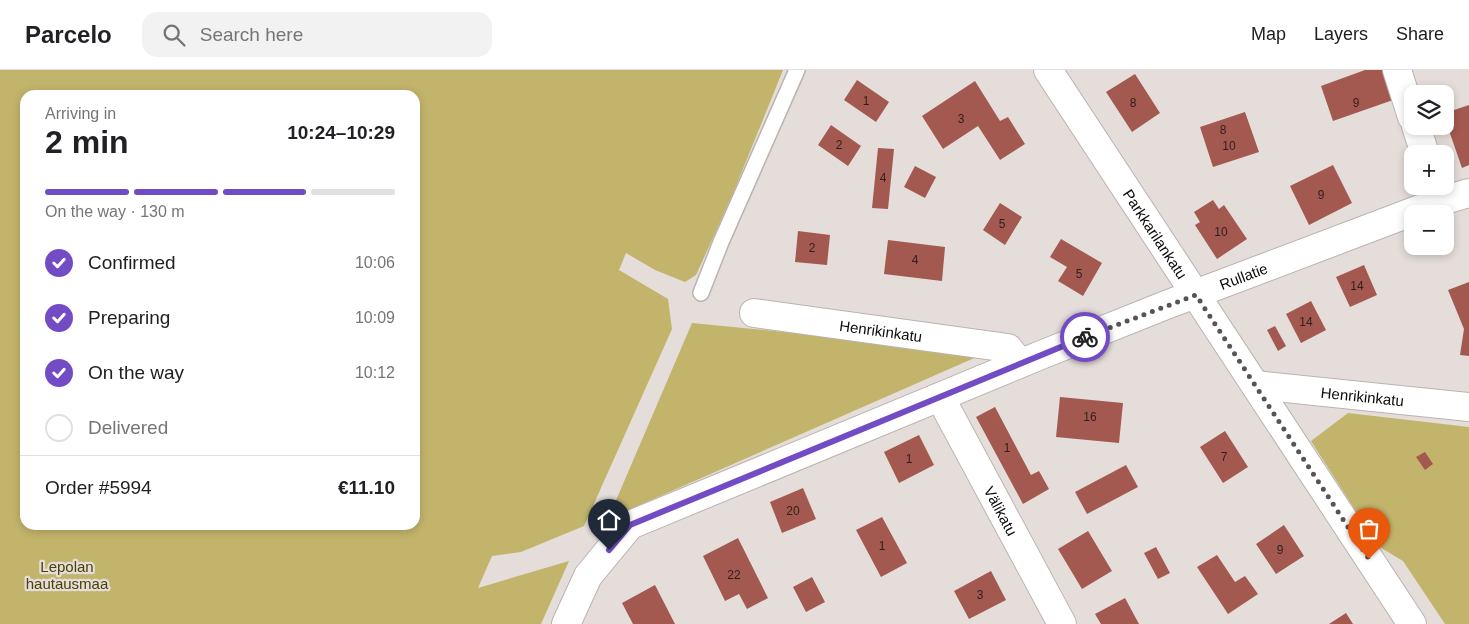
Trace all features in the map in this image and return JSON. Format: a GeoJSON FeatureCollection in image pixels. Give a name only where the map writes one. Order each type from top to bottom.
{"type":"FeatureCollection","features":[{"type":"Feature","properties":{"kind":"street","name":"Parkkarilankatu"},"geometry":{"type":"LineString","coordinates":[[1048,70],[1412,624]]}},
{"type":"Feature","properties":{"kind":"street"},"geometry":{"type":"LineString","coordinates":[[1397,70],[1404,92]]}},
{"type":"Feature","properties":{"kind":"street","name":"Rullatie"},"geometry":{"type":"LineString","coordinates":[[1454,194],[1469,193]]}},
{"type":"Feature","properties":{"kind":"street","name":"Rullatie"},"geometry":{"type":"LineString","coordinates":[[566,624],[588,576],[630,525],[940,397],[1014,356],[1196,295],[1437,195]]}},
{"type":"Feature","properties":{"kind":"street","name":"Henrikinkatu"},"geometry":{"type":"LineString","coordinates":[[754,313],[1014,356]]}},
{"type":"Feature","properties":{"kind":"street","name":"Henrikinkatu"},"geometry":{"type":"LineString","coordinates":[[1254,384],[1469,407]]}},
{"type":"Feature","properties":{"kind":"street","name":"Välikatu"},"geometry":{"type":"LineString","coordinates":[[940,397],[1062,624]]}},
{"type":"Feature","properties":{"kind":"lane"},"geometry":{"type":"LineString","coordinates":[[702,293],[721,242],[797,70]]}},
{"type":"Feature","properties":{"kind":"green space","name":"Lepolan hautausmaa"},"geometry":{"type":"Polygon","coordinates":[[[0,70],[783,70],[732,196],[696,275],[685,282],[655,270],[626,253],[619,270],[668,299],[672,329],[584,526],[521,552],[492,556],[478,588],[569,561],[541,624],[0,624],[0,70]]]}},
{"type":"Feature","properties":{"kind":"green space"},"geometry":{"type":"Polygon","coordinates":[[[692,323],[988,352],[608,519],[692,323]]]}},
{"type":"Feature","properties":{"kind":"green space"},"geometry":{"type":"Polygon","coordinates":[[[1348,413],[1469,427],[1469,624],[1445,624],[1403,561],[1378,546],[1311,441],[1348,413]]]}},
{"type":"Feature","properties":{"kind":"building"},"geometry":{"type":"Polygon","coordinates":[[[1365,70],[1382,70],[1393,100],[1333,121],[1321,86],[1365,70]]]}},
{"type":"Feature","properties":{"kind":"building"},"geometry":{"type":"Polygon","coordinates":[[[1135,74],[1160,113],[1132,132],[1106,92],[1135,74]]]}},
{"type":"Feature","properties":{"kind":"building"},"geometry":{"type":"Polygon","coordinates":[[[857,80],[889,102],[876,122],[844,100],[857,80]]]}},
{"type":"Feature","properties":{"kind":"building"},"geometry":{"type":"Polygon","coordinates":[[[975,81],[1000,121],[1008,117],[1025,144],[1000,160],[978,126],[943,149],[922,116],[975,81]]]}},
{"type":"Feature","properties":{"kind":"building"},"geometry":{"type":"Polygon","coordinates":[[[1469,105],[1469,165],[1462,168],[1451,135],[1454,135],[1454,110],[1469,105]]]}},
{"type":"Feature","properties":{"kind":"building"},"geometry":{"type":"Polygon","coordinates":[[[1245,112],[1259,152],[1213,167],[1200,127],[1245,112]]]}},
{"type":"Feature","properties":{"kind":"building"},"geometry":{"type":"Polygon","coordinates":[[[831,125],[861,146],[848,166],[818,145],[831,125]]]}},
{"type":"Feature","properties":{"kind":"building"},"geometry":{"type":"Polygon","coordinates":[[[878,148],[894,149],[888,209],[872,208],[878,148]]]}},
{"type":"Feature","properties":{"kind":"building"},"geometry":{"type":"Polygon","coordinates":[[[1333,165],[1352,203],[1309,225],[1290,186],[1333,165]]]}},
{"type":"Feature","properties":{"kind":"building"},"geometry":{"type":"Polygon","coordinates":[[[915,166],[936,177],[925,198],[904,187],[915,166]]]}},
{"type":"Feature","properties":{"kind":"building"},"geometry":{"type":"Polygon","coordinates":[[[1213,200],[1219,209],[1224,205],[1247,239],[1217,259],[1195,225],[1200,222],[1194,212],[1213,200]]]}},
{"type":"Feature","properties":{"kind":"building"},"geometry":{"type":"Polygon","coordinates":[[[1000,203],[1022,217],[1005,245],[983,230],[1000,203]]]}},
{"type":"Feature","properties":{"kind":"building"},"geometry":{"type":"Polygon","coordinates":[[[798,231],[830,235],[827,265],[795,262],[798,231]]]}},
{"type":"Feature","properties":{"kind":"building"},"geometry":{"type":"Polygon","coordinates":[[[1061,239],[1102,263],[1083,296],[1058,281],[1067,267],[1050,257],[1061,239]]]}},
{"type":"Feature","properties":{"kind":"building"},"geometry":{"type":"Polygon","coordinates":[[[888,240],[945,247],[942,281],[884,274],[888,240]]]}},
{"type":"Feature","properties":{"kind":"building"},"geometry":{"type":"Polygon","coordinates":[[[1364,265],[1377,295],[1350,307],[1336,277],[1364,265]]]}},
{"type":"Feature","properties":{"kind":"building"},"geometry":{"type":"Polygon","coordinates":[[[1469,282],[1469,356],[1460,355],[1464,329],[1448,290],[1469,282]]]}},
{"type":"Feature","properties":{"kind":"building"},"geometry":{"type":"Polygon","coordinates":[[[1311,301],[1326,330],[1301,343],[1286,314],[1311,301]]]}},
{"type":"Feature","properties":{"kind":"building"},"geometry":{"type":"Polygon","coordinates":[[[1275,326],[1286,346],[1278,351],[1267,330],[1275,326]]]}},
{"type":"Feature","properties":{"kind":"building"},"geometry":{"type":"Polygon","coordinates":[[[1060,397],[1123,403],[1119,443],[1056,437],[1060,397]]]}},
{"type":"Feature","properties":{"kind":"building"},"geometry":{"type":"Polygon","coordinates":[[[995,407],[1031,475],[1039,471],[1049,489],[1023,504],[976,417],[995,407]]]}},
{"type":"Feature","properties":{"kind":"building"},"geometry":{"type":"Polygon","coordinates":[[[1225,431],[1248,467],[1223,483],[1200,447],[1225,431]]]}},
{"type":"Feature","properties":{"kind":"building"},"geometry":{"type":"Polygon","coordinates":[[[919,435],[934,465],[899,483],[884,452],[919,435]]]}},
{"type":"Feature","properties":{"kind":"building"},"geometry":{"type":"Polygon","coordinates":[[[1425,452],[1433,464],[1425,470],[1416,457],[1425,452]]]}},
{"type":"Feature","properties":{"kind":"building"},"geometry":{"type":"Polygon","coordinates":[[[1126,465],[1138,487],[1087,514],[1075,492],[1126,465]]]}},
{"type":"Feature","properties":{"kind":"building"},"geometry":{"type":"Polygon","coordinates":[[[803,488],[816,519],[782,533],[770,502],[803,488]]]}},
{"type":"Feature","properties":{"kind":"building"},"geometry":{"type":"Polygon","coordinates":[[[882,517],[907,563],[881,577],[856,530],[882,517]]]}},
{"type":"Feature","properties":{"kind":"building"},"geometry":{"type":"Polygon","coordinates":[[[1284,525],[1304,556],[1276,574],[1256,544],[1284,525]]]}},
{"type":"Feature","properties":{"kind":"building"},"geometry":{"type":"Polygon","coordinates":[[[1088,531],[1112,571],[1082,589],[1058,549],[1088,531]]]}},
{"type":"Feature","properties":{"kind":"building"},"geometry":{"type":"Polygon","coordinates":[[[738,538],[768,598],[747,609],[739,594],[725,601],[703,556],[738,538]]]}},
{"type":"Feature","properties":{"kind":"building"},"geometry":{"type":"Polygon","coordinates":[[[1156,547],[1170,573],[1158,579],[1144,553],[1156,547]]]}},
{"type":"Feature","properties":{"kind":"building"},"geometry":{"type":"Polygon","coordinates":[[[1217,555],[1235,582],[1245,576],[1258,594],[1228,614],[1197,567],[1217,555]]]}},
{"type":"Feature","properties":{"kind":"building"},"geometry":{"type":"Polygon","coordinates":[[[991,571],[1006,600],[969,619],[954,591],[991,571]]]}},
{"type":"Feature","properties":{"kind":"building"},"geometry":{"type":"Polygon","coordinates":[[[812,577],[825,602],[806,612],[793,587],[812,577]]]}},
{"type":"Feature","properties":{"kind":"building"},"geometry":{"type":"Polygon","coordinates":[[[655,585],[675,624],[633,624],[622,603],[655,585]]]}},
{"type":"Feature","properties":{"kind":"building"},"geometry":{"type":"Polygon","coordinates":[[[1125,598],[1139,624],[1101,624],[1095,614],[1125,598]]]}},
{"type":"Feature","properties":{"kind":"building"},"geometry":{"type":"Polygon","coordinates":[[[1346,613],[1353,624],[1329,624],[1346,613]]]}},
{"type":"Feature","properties":{"kind":"way so far"},"geometry":{"type":"LineString","coordinates":[[1085,337],[1196,295],[1369,559]]}},
{"type":"Feature","properties":{"kind":"route"},"geometry":{"type":"LineString","coordinates":[[609,550],[630,525],[1085,337]]}}]}
